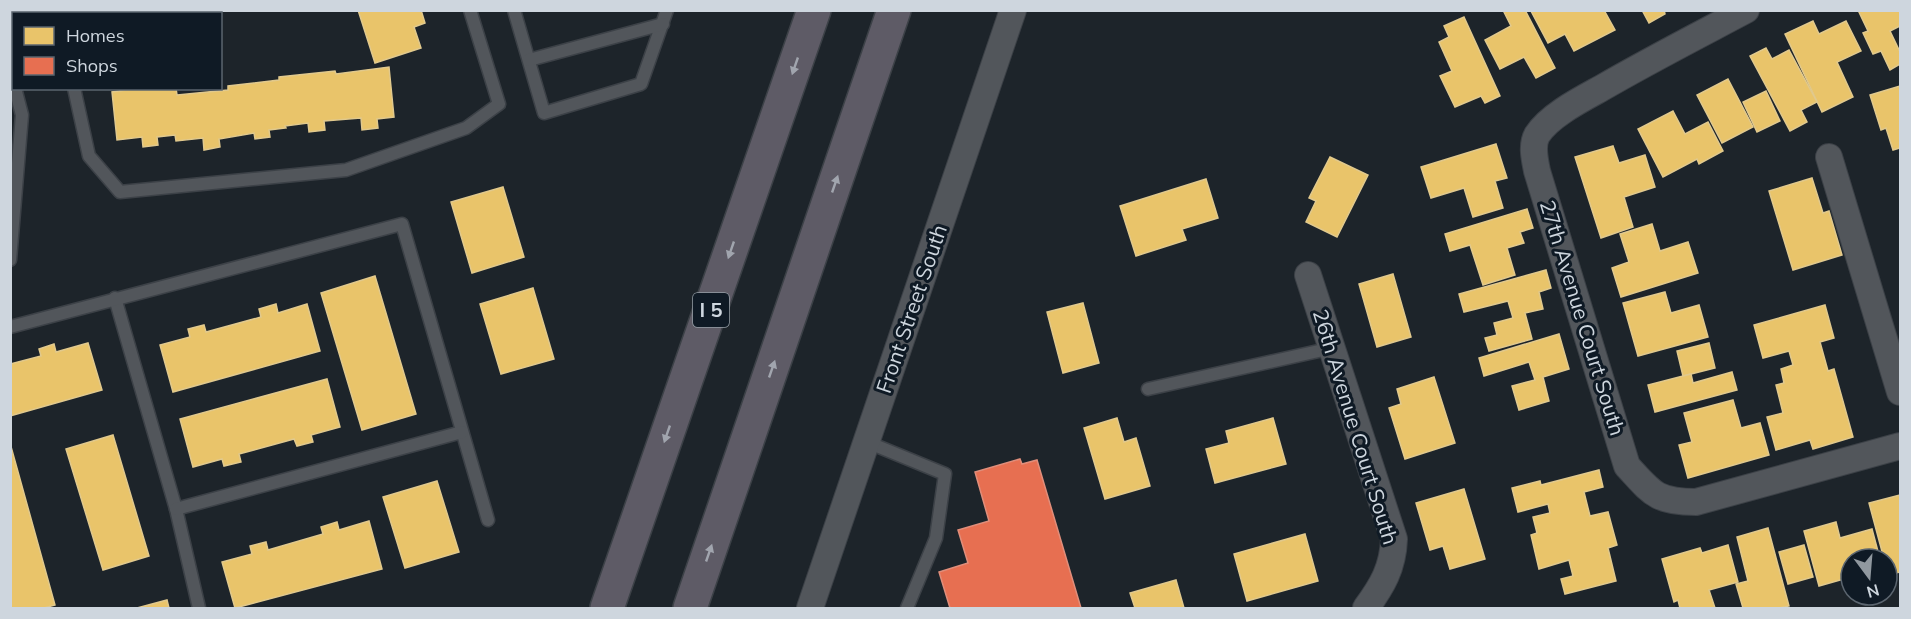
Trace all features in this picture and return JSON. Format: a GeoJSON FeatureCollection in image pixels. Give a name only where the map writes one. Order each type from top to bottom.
{"type":"FeatureCollection","features":[{"type":"Feature","properties":{"kind":"highway","name":"I 5"},"geometry":{"type":"LineString","coordinates":[[607,609],[814,10]]}},
{"type":"Feature","properties":{"kind":"highway"},"geometry":{"type":"LineString","coordinates":[[690,609],[894,10]]}},
{"type":"Feature","properties":{"kind":"street","name":"Front Street South"},"geometry":{"type":"LineString","coordinates":[[810,609],[1013,10]]}},
{"type":"Feature","properties":{"kind":"street","name":"27th Avenue Court South"},"geometry":{"type":"LineString","coordinates":[[1746,10],[1571,106],[1546,125],[1536,137],[1534,148],[1537,171],[1627,466],[1646,486],[1663,499],[1673,502],[1696,502],[1900,446]]}},
{"type":"Feature","properties":{"kind":"street"},"geometry":{"type":"LineString","coordinates":[[1829,157],[1900,392]]}},
{"type":"Feature","properties":{"kind":"street","name":"26th Avenue Court South"},"geometry":{"type":"LineString","coordinates":[[1308,275],[1394,540],[1394,557],[1381,587],[1365,609]]}},
{"type":"Feature","properties":{"kind":"lane"},"geometry":{"type":"LineString","coordinates":[[74,90],[89,156],[120,192],[346,170],[466,128],[499,104],[470,10]]}},
{"type":"Feature","properties":{"kind":"lane"},"geometry":{"type":"LineString","coordinates":[[514,10],[544,113],[641,84],[667,10]]}},
{"type":"Feature","properties":{"kind":"lane"},"geometry":{"type":"LineString","coordinates":[[529,60],[663,24]]}},
{"type":"Feature","properties":{"kind":"lane"},"geometry":{"type":"LineString","coordinates":[[10,260],[22,115],[16,90]]}},
{"type":"Feature","properties":{"kind":"lane"},"geometry":{"type":"LineString","coordinates":[[10,327],[402,224],[488,520]]}},
{"type":"Feature","properties":{"kind":"lane"},"geometry":{"type":"LineString","coordinates":[[115,298],[176,508],[199,609]]}},
{"type":"Feature","properties":{"kind":"lane"},"geometry":{"type":"LineString","coordinates":[[1148,389],[1332,348]]}},
{"type":"Feature","properties":{"kind":"lane"},"geometry":{"type":"LineString","coordinates":[[176,508],[462,432]]}},
{"type":"Feature","properties":{"kind":"lane"},"geometry":{"type":"LineString","coordinates":[[867,442],[945,474],[936,538],[907,609]]}},
{"type":"Feature","properties":{"kind":"building: Homes"},"geometry":{"type":"Polygon","coordinates":[[[358,10],[421,10],[425,23],[414,27],[421,48],[375,63],[358,10]]]}},
{"type":"Feature","properties":{"kind":"building: Homes"},"geometry":{"type":"Polygon","coordinates":[[[1503,10],[1525,10],[1555,68],[1536,78],[1524,57],[1500,69],[1485,40],[1511,26],[1503,10]]]}},
{"type":"Feature","properties":{"kind":"building: Homes"},"geometry":{"type":"Polygon","coordinates":[[[1604,10],[1615,30],[1574,51],[1565,34],[1548,43],[1531,11],[1604,10]]]}},
{"type":"Feature","properties":{"kind":"building: Homes"},"geometry":{"type":"Polygon","coordinates":[[[1642,10],[1664,10],[1665,14],[1649,23],[1642,10]]]}},
{"type":"Feature","properties":{"kind":"building: Homes"},"geometry":{"type":"Polygon","coordinates":[[[1858,10],[1900,10],[1900,26],[1890,31],[1900,52],[1900,64],[1890,70],[1881,51],[1873,54],[1863,33],[1868,31],[1858,10]]]}},
{"type":"Feature","properties":{"kind":"building: Homes"},"geometry":{"type":"Polygon","coordinates":[[[1464,17],[1500,96],[1485,103],[1481,96],[1455,107],[1440,76],[1452,71],[1439,42],[1449,37],[1444,26],[1464,17]]]}},
{"type":"Feature","properties":{"kind":"building: Homes"},"geometry":{"type":"Polygon","coordinates":[[[1813,21],[1819,34],[1846,21],[1861,51],[1837,62],[1853,97],[1822,112],[1785,34],[1813,21]]]}},
{"type":"Feature","properties":{"kind":"building: Homes"},"geometry":{"type":"Polygon","coordinates":[[[1766,48],[1772,59],[1789,50],[1817,102],[1801,110],[1807,122],[1790,131],[1750,56],[1766,48]]]}},
{"type":"Feature","properties":{"kind":"building: Homes"},"geometry":{"type":"Polygon","coordinates":[[[389,67],[394,117],[377,119],[378,128],[362,130],[361,118],[324,121],[325,130],[309,132],[308,123],[285,126],[286,128],[269,130],[270,137],[255,139],[254,133],[219,139],[220,147],[204,150],[203,138],[176,141],[175,135],[157,137],[158,145],[143,147],[142,137],[117,140],[112,92],[176,90],[177,95],[228,90],[228,86],[279,80],[279,77],[335,71],[336,74],[389,67]]]}},
{"type":"Feature","properties":{"kind":"building: Homes"},"geometry":{"type":"Polygon","coordinates":[[[1728,79],[1753,127],[1722,143],[1697,95],[1728,79]]]}},
{"type":"Feature","properties":{"kind":"building: Homes"},"geometry":{"type":"Polygon","coordinates":[[[1900,86],[1900,148],[1893,150],[1886,128],[1881,130],[1870,95],[1900,86]]]}},
{"type":"Feature","properties":{"kind":"building: Homes"},"geometry":{"type":"Polygon","coordinates":[[[1766,91],[1780,121],[1757,132],[1743,102],[1766,91]]]}},
{"type":"Feature","properties":{"kind":"building: Homes"},"geometry":{"type":"Polygon","coordinates":[[[1673,111],[1685,134],[1708,122],[1723,151],[1699,164],[1697,159],[1663,177],[1638,129],[1673,111]]]}},
{"type":"Feature","properties":{"kind":"building: Homes"},"geometry":{"type":"Polygon","coordinates":[[[1496,144],[1507,178],[1495,181],[1503,208],[1473,217],[1464,188],[1431,198],[1421,167],[1496,144]]]}},
{"type":"Feature","properties":{"kind":"building: Homes"},"geometry":{"type":"Polygon","coordinates":[[[1613,146],[1619,163],[1645,155],[1655,187],[1624,197],[1633,227],[1601,238],[1575,157],[1613,146]]]}},
{"type":"Feature","properties":{"kind":"building: Homes"},"geometry":{"type":"Polygon","coordinates":[[[1330,157],[1368,175],[1337,237],[1306,222],[1316,201],[1309,198],[1330,157]]]}},
{"type":"Feature","properties":{"kind":"building: Homes"},"geometry":{"type":"Polygon","coordinates":[[[1812,178],[1823,213],[1829,211],[1842,255],[1793,270],[1769,191],[1812,178]]]}},
{"type":"Feature","properties":{"kind":"building: Homes"},"geometry":{"type":"Polygon","coordinates":[[[1206,179],[1218,218],[1182,229],[1186,240],[1136,256],[1120,206],[1206,179]]]}},
{"type":"Feature","properties":{"kind":"building: Homes"},"geometry":{"type":"Polygon","coordinates":[[[503,187],[524,257],[472,273],[451,202],[503,187]]]}},
{"type":"Feature","properties":{"kind":"building: Homes"},"geometry":{"type":"Polygon","coordinates":[[[1527,209],[1533,228],[1520,232],[1524,243],[1507,248],[1515,275],[1483,285],[1470,245],[1450,251],[1445,234],[1527,209]]]}},
{"type":"Feature","properties":{"kind":"building: Homes"},"geometry":{"type":"Polygon","coordinates":[[[1652,224],[1660,251],[1688,242],[1698,273],[1621,297],[1612,268],[1629,262],[1620,234],[1652,224]]]}},
{"type":"Feature","properties":{"kind":"building: Homes"},"geometry":{"type":"Polygon","coordinates":[[[1546,270],[1551,288],[1539,292],[1543,309],[1525,313],[1532,339],[1489,351],[1485,338],[1497,335],[1494,323],[1513,318],[1508,301],[1464,312],[1459,294],[1546,270]]]}},
{"type":"Feature","properties":{"kind":"building: Homes"},"geometry":{"type":"Polygon","coordinates":[[[1393,274],[1411,337],[1377,347],[1359,284],[1393,274]]]}},
{"type":"Feature","properties":{"kind":"building: Homes"},"geometry":{"type":"Polygon","coordinates":[[[375,276],[416,414],[362,430],[321,293],[375,276]]]}},
{"type":"Feature","properties":{"kind":"building: Homes"},"geometry":{"type":"Polygon","coordinates":[[[533,288],[554,359],[501,374],[480,304],[533,288]]]}},
{"type":"Feature","properties":{"kind":"building: Homes"},"geometry":{"type":"Polygon","coordinates":[[[1665,292],[1671,313],[1699,305],[1708,337],[1638,356],[1623,303],[1665,292]]]}},
{"type":"Feature","properties":{"kind":"building: Homes"},"geometry":{"type":"Polygon","coordinates":[[[1083,303],[1099,363],[1063,373],[1047,312],[1083,303]]]}},
{"type":"Feature","properties":{"kind":"building: Homes"},"geometry":{"type":"Polygon","coordinates":[[[276,304],[278,313],[307,304],[320,351],[173,392],[160,345],[190,337],[188,329],[204,325],[206,332],[261,317],[259,309],[276,304]]]}},
{"type":"Feature","properties":{"kind":"building: Homes"},"geometry":{"type":"Polygon","coordinates":[[[1825,305],[1834,338],[1820,342],[1828,371],[1834,369],[1853,437],[1813,449],[1810,440],[1776,450],[1767,417],[1783,413],[1776,385],[1784,383],[1781,369],[1793,365],[1789,351],[1763,358],[1754,325],[1825,305]]]}},
{"type":"Feature","properties":{"kind":"building: Homes"},"geometry":{"type":"Polygon","coordinates":[[[1559,334],[1569,369],[1543,377],[1549,401],[1519,410],[1512,386],[1535,380],[1529,362],[1484,376],[1479,358],[1559,334]]]}},
{"type":"Feature","properties":{"kind":"building: Homes"},"geometry":{"type":"Polygon","coordinates":[[[88,343],[102,390],[10,416],[10,364],[41,356],[39,349],[54,344],[56,352],[88,343]]]}},
{"type":"Feature","properties":{"kind":"building: Homes"},"geometry":{"type":"Polygon","coordinates":[[[1709,343],[1715,368],[1683,376],[1677,351],[1709,343]]]}},
{"type":"Feature","properties":{"kind":"building: Homes"},"geometry":{"type":"Polygon","coordinates":[[[1732,372],[1737,390],[1655,412],[1648,385],[1691,374],[1693,383],[1732,372]]]}},
{"type":"Feature","properties":{"kind":"building: Homes"},"geometry":{"type":"Polygon","coordinates":[[[1434,377],[1455,443],[1405,459],[1389,408],[1401,404],[1397,389],[1434,377]]]}},
{"type":"Feature","properties":{"kind":"building: Homes"},"geometry":{"type":"Polygon","coordinates":[[[327,379],[340,427],[311,435],[313,442],[297,446],[294,439],[239,454],[241,462],[224,466],[222,459],[193,467],[180,419],[327,379]]]}},
{"type":"Feature","properties":{"kind":"building: Homes"},"geometry":{"type":"Polygon","coordinates":[[[1733,400],[1741,428],[1760,423],[1769,455],[1688,478],[1679,445],[1692,442],[1684,413],[1733,400]]]}},
{"type":"Feature","properties":{"kind":"building: Homes"},"geometry":{"type":"Polygon","coordinates":[[[1117,418],[1124,442],[1136,438],[1150,486],[1105,499],[1084,428],[1117,418]]]}},
{"type":"Feature","properties":{"kind":"building: Homes"},"geometry":{"type":"Polygon","coordinates":[[[1273,418],[1286,464],[1215,483],[1206,449],[1229,443],[1226,431],[1273,418]]]}},
{"type":"Feature","properties":{"kind":"building: Homes"},"geometry":{"type":"Polygon","coordinates":[[[113,435],[149,556],[103,570],[66,449],[113,435]]]}},
{"type":"Feature","properties":{"kind":"building: Homes"},"geometry":{"type":"Polygon","coordinates":[[[10,443],[55,605],[44,608],[10,608],[10,443]]]}},
{"type":"Feature","properties":{"kind":"building: Homes"},"geometry":{"type":"Polygon","coordinates":[[[1599,470],[1603,487],[1584,492],[1590,516],[1608,512],[1617,545],[1608,548],[1616,581],[1565,594],[1561,579],[1573,576],[1569,560],[1539,569],[1531,535],[1537,533],[1533,517],[1550,513],[1548,504],[1518,512],[1512,488],[1540,481],[1541,485],[1599,470]]]}},
{"type":"Feature","properties":{"kind":"building: Homes"},"geometry":{"type":"Polygon","coordinates":[[[437,481],[459,552],[405,568],[383,497],[437,481]]]}},
{"type":"Feature","properties":{"kind":"building: Homes"},"geometry":{"type":"Polygon","coordinates":[[[1464,489],[1485,559],[1450,569],[1443,546],[1430,550],[1416,503],[1464,489]]]}},
{"type":"Feature","properties":{"kind":"building: Homes"},"geometry":{"type":"Polygon","coordinates":[[[1900,495],[1900,572],[1899,547],[1881,547],[1869,503],[1900,495]]]}},
{"type":"Feature","properties":{"kind":"building: Homes"},"geometry":{"type":"Polygon","coordinates":[[[369,521],[382,569],[235,608],[222,562],[252,554],[250,546],[266,542],[268,550],[323,534],[321,527],[337,522],[339,530],[369,521]]]}},
{"type":"Feature","properties":{"kind":"building: Homes"},"geometry":{"type":"Polygon","coordinates":[[[1836,522],[1840,538],[1872,529],[1877,547],[1839,547],[1839,580],[1819,586],[1804,531],[1836,522]]]}},
{"type":"Feature","properties":{"kind":"building: Homes"},"geometry":{"type":"Polygon","coordinates":[[[1768,528],[1789,606],[1743,608],[1736,584],[1748,581],[1737,537],[1768,528]]]}},
{"type":"Feature","properties":{"kind":"building: Homes"},"geometry":{"type":"Polygon","coordinates":[[[1305,534],[1318,581],[1247,601],[1234,554],[1305,534]]]}},
{"type":"Feature","properties":{"kind":"building: Homes"},"geometry":{"type":"Polygon","coordinates":[[[1728,545],[1738,582],[1709,590],[1715,608],[1680,608],[1678,600],[1674,602],[1662,559],[1700,548],[1702,553],[1728,545]]]}},
{"type":"Feature","properties":{"kind":"building: Homes"},"geometry":{"type":"Polygon","coordinates":[[[1804,545],[1813,577],[1788,584],[1779,552],[1804,545]]]}},
{"type":"Feature","properties":{"kind":"building: Homes"},"geometry":{"type":"Polygon","coordinates":[[[1176,580],[1184,608],[1135,608],[1130,593],[1176,580]]]}},
{"type":"Feature","properties":{"kind":"building: Homes"},"geometry":{"type":"Polygon","coordinates":[[[167,600],[169,608],[137,608],[167,600]]]}},
{"type":"Feature","properties":{"kind":"building: Shops"},"geometry":{"type":"Polygon","coordinates":[[[1020,459],[1022,464],[1037,460],[1081,608],[950,608],[939,572],[968,563],[958,530],[989,521],[975,472],[1020,459]]]}}]}
